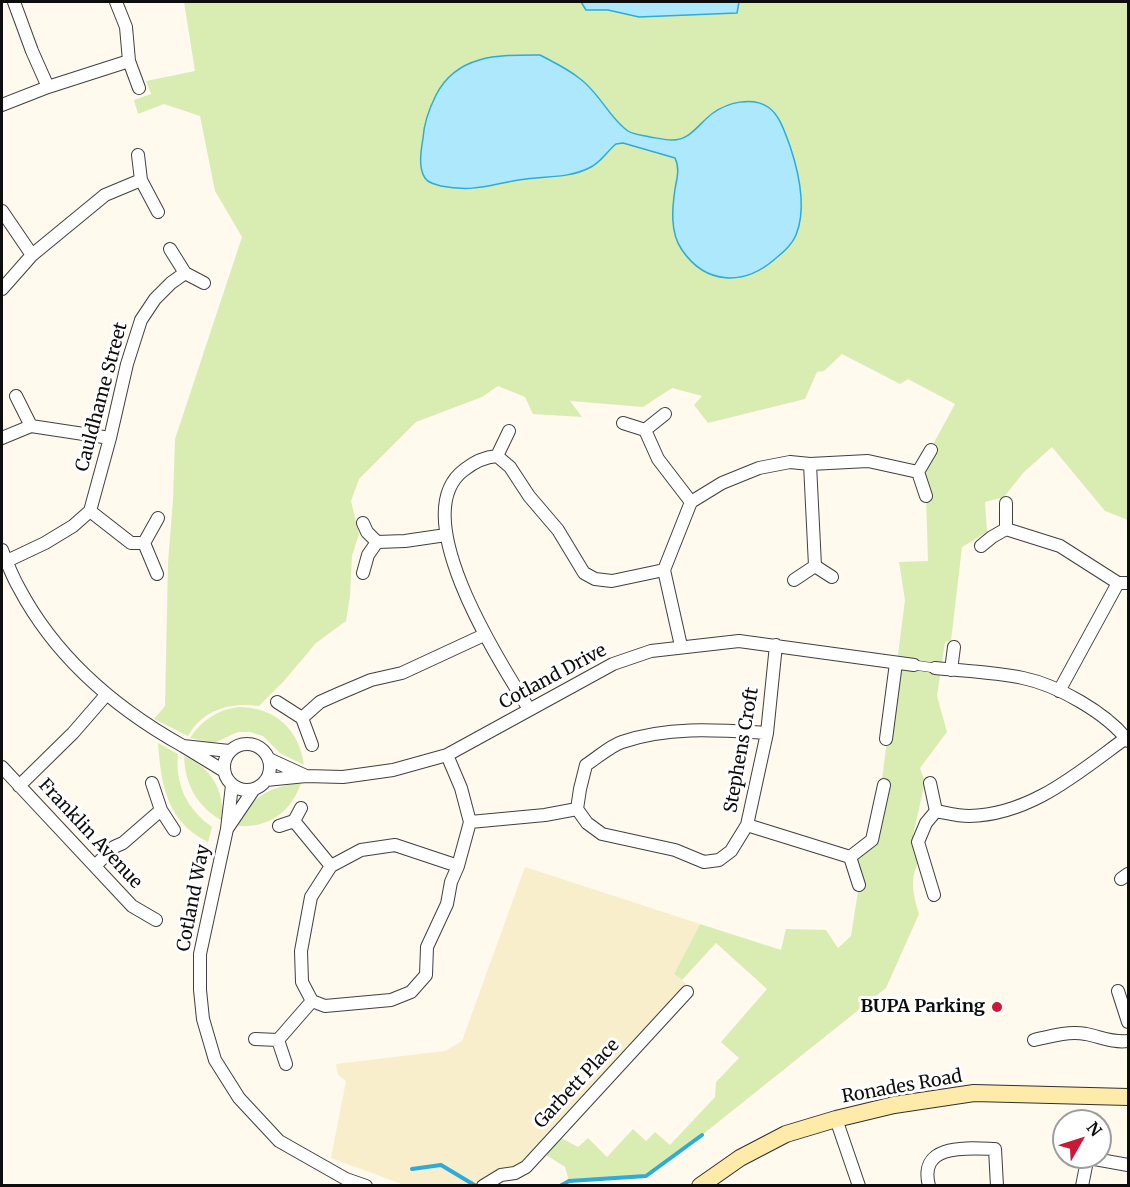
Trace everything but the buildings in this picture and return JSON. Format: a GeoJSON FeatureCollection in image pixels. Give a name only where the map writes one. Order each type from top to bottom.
{"type":"FeatureCollection","features":[{"type":"Feature","properties":{"kind":"main road","name":"Ronades Road"},"geometry":{"type":"LineString","coordinates":[[700,1185],[740,1158],[786,1134],[836,1119],[894,1106],[974,1093],[1128,1098]]}},
{"type":"Feature","properties":{"kind":"street"},"geometry":{"type":"LineString","coordinates":[[14,2],[48,87]]}},
{"type":"Feature","properties":{"kind":"street"},"geometry":{"type":"LineString","coordinates":[[116,2],[126,27],[129,61],[139,88]]}},
{"type":"Feature","properties":{"kind":"street"},"geometry":{"type":"LineString","coordinates":[[2,105],[48,87],[129,61]]}},
{"type":"Feature","properties":{"kind":"street"},"geometry":{"type":"LineString","coordinates":[[138,155],[141,180],[158,212]]}},
{"type":"Feature","properties":{"kind":"street"},"geometry":{"type":"LineString","coordinates":[[2,289],[32,255],[105,195],[141,180]]}},
{"type":"Feature","properties":{"kind":"street"},"geometry":{"type":"LineString","coordinates":[[2,211],[32,255]]}},
{"type":"Feature","properties":{"kind":"street"},"geometry":{"type":"LineString","coordinates":[[170,249],[185,273],[204,283]]}},
{"type":"Feature","properties":{"kind":"street","name":"Cauldhame Street"},"geometry":{"type":"LineString","coordinates":[[90,511],[127,364],[141,320],[155,299],[185,273]]}},
{"type":"Feature","properties":{"kind":"street"},"geometry":{"type":"LineString","coordinates":[[16,396],[31,426]]}},
{"type":"Feature","properties":{"kind":"street"},"geometry":{"type":"LineString","coordinates":[[645,430],[665,414]]}},
{"type":"Feature","properties":{"kind":"street"},"geometry":{"type":"LineString","coordinates":[[623,423],[645,430],[658,459],[691,502]]}},
{"type":"Feature","properties":{"kind":"street"},"geometry":{"type":"LineString","coordinates":[[2,438],[31,426],[110,438]]}},
{"type":"Feature","properties":{"kind":"street"},"geometry":{"type":"LineString","coordinates":[[497,456],[509,431]]}},
{"type":"Feature","properties":{"kind":"street"},"geometry":{"type":"LineString","coordinates":[[926,496],[918,471],[930,450]]}},
{"type":"Feature","properties":{"kind":"street"},"geometry":{"type":"LineString","coordinates":[[529,709],[484,635],[459,578],[446,535],[445,517],[448,490],[458,475],[486,457],[497,456],[510,467],[529,496],[558,530],[584,573],[595,579],[612,581],[664,570]]}},
{"type":"Feature","properties":{"kind":"street"},"geometry":{"type":"LineString","coordinates":[[681,646],[664,570],[691,502],[722,483],[759,468],[790,462],[810,465],[868,461],[918,471]]}},
{"type":"Feature","properties":{"kind":"street"},"geometry":{"type":"LineString","coordinates":[[810,465],[815,566]]}},
{"type":"Feature","properties":{"kind":"street"},"geometry":{"type":"LineString","coordinates":[[1006,503],[1006,529]]}},
{"type":"Feature","properties":{"kind":"street"},"geometry":{"type":"LineString","coordinates":[[144,543],[131,543],[90,511],[73,526],[4,556],[18,588],[51,638],[84,676],[106,695],[143,723],[224,771],[232,785],[239,789],[254,789],[266,780],[270,766],[269,759]]}},
{"type":"Feature","properties":{"kind":"street"},"geometry":{"type":"LineString","coordinates":[[144,543],[158,518]]}},
{"type":"Feature","properties":{"kind":"street"},"geometry":{"type":"LineString","coordinates":[[363,523],[367,532],[377,542],[405,541],[446,535]]}},
{"type":"Feature","properties":{"kind":"street"},"geometry":{"type":"LineString","coordinates":[[981,546],[1006,529],[1060,546],[1124,583],[1059,691]]}},
{"type":"Feature","properties":{"kind":"street"},"geometry":{"type":"LineString","coordinates":[[363,573],[368,555],[377,542]]}},
{"type":"Feature","properties":{"kind":"street"},"geometry":{"type":"LineString","coordinates":[[144,543],[157,574]]}},
{"type":"Feature","properties":{"kind":"street"},"geometry":{"type":"LineString","coordinates":[[815,566],[832,577]]}},
{"type":"Feature","properties":{"kind":"street"},"geometry":{"type":"LineString","coordinates":[[794,580],[815,566]]}},
{"type":"Feature","properties":{"kind":"street"},"geometry":{"type":"LineString","coordinates":[[302,718],[321,702],[338,694],[371,680],[402,673],[484,635]]}},
{"type":"Feature","properties":{"kind":"street","name":"Cotland Drive"},"geometry":{"type":"LineString","coordinates":[[266,780],[306,776],[343,777],[393,770],[447,755],[613,664],[651,651],[739,641],[1025,678],[1059,691],[1100,714],[1127,740]]}},
{"type":"Feature","properties":{"kind":"street","name":"Stephens Croft"},"geometry":{"type":"LineString","coordinates":[[577,809],[587,823],[602,834],[675,850],[704,862],[719,860],[731,851],[747,825],[767,733],[776,645]]}},
{"type":"Feature","properties":{"kind":"street"},"geometry":{"type":"LineString","coordinates":[[951,670],[954,647]]}},
{"type":"Feature","properties":{"kind":"street"},"geometry":{"type":"LineString","coordinates":[[886,739],[896,663]]}},
{"type":"Feature","properties":{"kind":"street"},"geometry":{"type":"LineString","coordinates":[[19,786],[74,733],[106,695]]}},
{"type":"Feature","properties":{"kind":"street"},"geometry":{"type":"LineString","coordinates":[[277,702],[302,718],[312,745]]}},
{"type":"Feature","properties":{"kind":"street"},"geometry":{"type":"LineString","coordinates":[[470,822],[545,815],[577,809],[579,789],[586,765],[620,742],[658,733],[706,729],[767,733]]}},
{"type":"Feature","properties":{"kind":"street"},"geometry":{"type":"LineString","coordinates":[[936,811],[969,816],[1001,811],[1028,803],[1053,791],[1127,740]]}},
{"type":"Feature","properties":{"kind":"street","name":"Cotland Drive"},"geometry":{"type":"LineString","coordinates":[[183,746],[229,751],[235,746],[248,743],[261,748],[269,759],[306,776]]}},
{"type":"Feature","properties":{"kind":"street"},"geometry":{"type":"LineString","coordinates":[[224,771],[225,757],[229,751]]}},
{"type":"Feature","properties":{"kind":"street"},"geometry":{"type":"LineString","coordinates":[[447,755],[461,788],[470,822],[458,866],[451,882],[447,904],[428,947],[426,975],[411,992],[390,1000],[325,1006],[312,1001],[302,982],[301,951],[311,897],[331,866],[361,850],[395,845],[458,866]]}},
{"type":"Feature","properties":{"kind":"street","name":"Franklin Avenue"},"geometry":{"type":"LineString","coordinates":[[2,767],[132,906],[156,920]]}},
{"type":"Feature","properties":{"kind":"street"},"geometry":{"type":"LineString","coordinates":[[152,783],[161,810],[174,830]]}},
{"type":"Feature","properties":{"kind":"street"},"geometry":{"type":"LineString","coordinates":[[930,783],[936,811]]}},
{"type":"Feature","properties":{"kind":"street","name":"Cotland Way"},"geometry":{"type":"LineString","coordinates":[[232,785],[227,829],[200,954],[203,1019],[215,1060],[239,1098],[279,1141],[346,1179],[366,1185]]}},
{"type":"Feature","properties":{"kind":"street"},"geometry":{"type":"LineString","coordinates":[[859,885],[850,857],[872,840],[884,785]]}},
{"type":"Feature","properties":{"kind":"street","name":"Cotland Way"},"geometry":{"type":"LineString","coordinates":[[227,829],[254,789]]}},
{"type":"Feature","properties":{"kind":"street"},"geometry":{"type":"LineString","coordinates":[[279,826],[294,820],[302,808]]}},
{"type":"Feature","properties":{"kind":"street"},"geometry":{"type":"LineString","coordinates":[[94,866],[161,810]]}},
{"type":"Feature","properties":{"kind":"street"},"geometry":{"type":"LineString","coordinates":[[934,895],[918,842],[926,823],[936,811]]}},
{"type":"Feature","properties":{"kind":"street"},"geometry":{"type":"LineString","coordinates":[[294,820],[331,866]]}},
{"type":"Feature","properties":{"kind":"street","name":"Stephens Croft"},"geometry":{"type":"LineString","coordinates":[[747,825],[850,857]]}},
{"type":"Feature","properties":{"kind":"street"},"geometry":{"type":"LineString","coordinates":[[1118,991],[1128,1022]]}},
{"type":"Feature","properties":{"kind":"street","name":"Garbett Place"},"geometry":{"type":"LineString","coordinates":[[483,1185],[501,1174],[515,1173],[526,1167],[687,992]]}},
{"type":"Feature","properties":{"kind":"street"},"geometry":{"type":"LineString","coordinates":[[278,1040],[312,1001]]}},
{"type":"Feature","properties":{"kind":"street"},"geometry":{"type":"LineString","coordinates":[[1034,1040],[1074,1033],[1089,1034],[1106,1040],[1128,1041]]}},
{"type":"Feature","properties":{"kind":"street"},"geometry":{"type":"LineString","coordinates":[[255,1039],[278,1040]]}},
{"type":"Feature","properties":{"kind":"street"},"geometry":{"type":"LineString","coordinates":[[278,1040],[286,1064]]}},
{"type":"Feature","properties":{"kind":"street"},"geometry":{"type":"LineString","coordinates":[[836,1119],[859,1185]]}},
{"type":"Feature","properties":{"kind":"street"},"geometry":{"type":"LineString","coordinates":[[928,1185],[926,1173],[931,1162],[940,1153],[955,1149],[976,1148],[995,1149],[997,1185]]}},
{"type":"Feature","properties":{"kind":"street"},"geometry":{"type":"LineString","coordinates":[[1082,1185],[1089,1158],[1128,1165]]}},
{"type":"Feature","properties":{"kind":"shaded area"},"geometry":{"type":"Polygon","coordinates":[[[525,867],[700,924],[674,974],[691,988],[526,1167],[483,1185],[407,1186],[331,1158],[346,1081],[338,1075],[336,1064],[445,1051],[462,1041],[525,867]]]}},
{"type":"Feature","properties":{"kind":"green space"},"geometry":{"type":"Polygon","coordinates":[[[184,2],[581,2],[586,10],[608,10],[639,17],[737,12],[739,2],[1128,2],[1128,520],[1105,511],[1052,447],[1023,473],[1004,497],[985,502],[987,532],[962,547],[951,641],[945,642],[937,696],[947,732],[920,768],[925,782],[913,835],[918,863],[913,888],[919,914],[886,988],[702,1135],[646,1176],[569,1181],[565,1167],[540,1151],[554,1134],[578,1147],[588,1138],[607,1157],[633,1129],[646,1141],[655,1132],[670,1145],[715,1097],[716,1082],[739,1058],[721,1042],[767,989],[716,943],[682,980],[674,974],[700,924],[781,950],[786,929],[826,930],[838,948],[851,936],[859,885],[850,857],[872,840],[905,600],[899,562],[928,561],[926,496],[918,472],[955,404],[908,379],[900,384],[842,354],[824,371],[817,372],[805,399],[708,423],[694,405],[702,396],[672,388],[643,407],[570,401],[582,417],[533,414],[525,397],[498,386],[482,397],[416,422],[359,479],[351,501],[359,534],[352,556],[346,621],[316,643],[259,706],[238,705],[219,709],[201,719],[188,736],[154,719],[165,706],[168,563],[175,439],[242,237],[215,191],[200,116],[164,104],[138,114],[134,100],[151,94],[146,81],[195,71],[184,2]]]}},
{"type":"Feature","properties":{"kind":"green space"},"geometry":{"type":"Polygon","coordinates":[[[238,707],[263,711],[283,722],[297,741],[304,765],[280,753],[263,736],[250,732],[238,732],[214,743],[190,738],[211,717],[238,707]]]}},
{"type":"Feature","properties":{"kind":"green space"},"geometry":{"type":"Polygon","coordinates":[[[158,743],[178,754],[181,786],[189,804],[212,827],[208,842],[194,834],[175,813],[164,788],[158,743]]]}},
{"type":"Feature","properties":{"kind":"green space"},"geometry":{"type":"Polygon","coordinates":[[[184,756],[202,767],[215,782],[221,800],[222,821],[206,809],[194,794],[187,776],[184,756]]]}},
{"type":"Feature","properties":{"kind":"green space"},"geometry":{"type":"Polygon","coordinates":[[[301,783],[291,802],[277,816],[260,824],[238,826],[249,807],[262,795],[279,787],[301,783]]]}},
{"type":"Feature","properties":{"kind":"water"},"geometry":{"type":"Polygon","coordinates":[[[581,2],[739,2],[737,13],[639,17],[608,10],[586,10],[581,2]]]}},
{"type":"Feature","properties":{"kind":"water"},"geometry":{"type":"Polygon","coordinates":[[[509,55],[540,55],[586,84],[622,126],[636,134],[667,140],[679,139],[690,134],[713,113],[725,106],[747,101],[768,107],[779,119],[784,130],[799,179],[801,213],[792,242],[775,259],[751,274],[726,278],[702,270],[682,250],[675,236],[673,213],[678,169],[675,158],[623,143],[616,144],[593,166],[566,175],[465,188],[441,186],[427,180],[421,164],[424,126],[433,100],[445,82],[455,71],[481,60],[509,55]]]}},
{"type":"Feature","properties":{"kind":"waterway"},"geometry":{"type":"LineString","coordinates":[[560,1186],[569,1181],[646,1176],[702,1135]]}},
{"type":"Feature","properties":{"kind":"waterway"},"geometry":{"type":"LineString","coordinates":[[412,1169],[441,1165],[476,1186]]}},
{"type":"Feature","properties":{"kind":"place","name":"BUPA Parking"},"geometry":{"type":"Point","coordinates":[997,1007]}}]}
